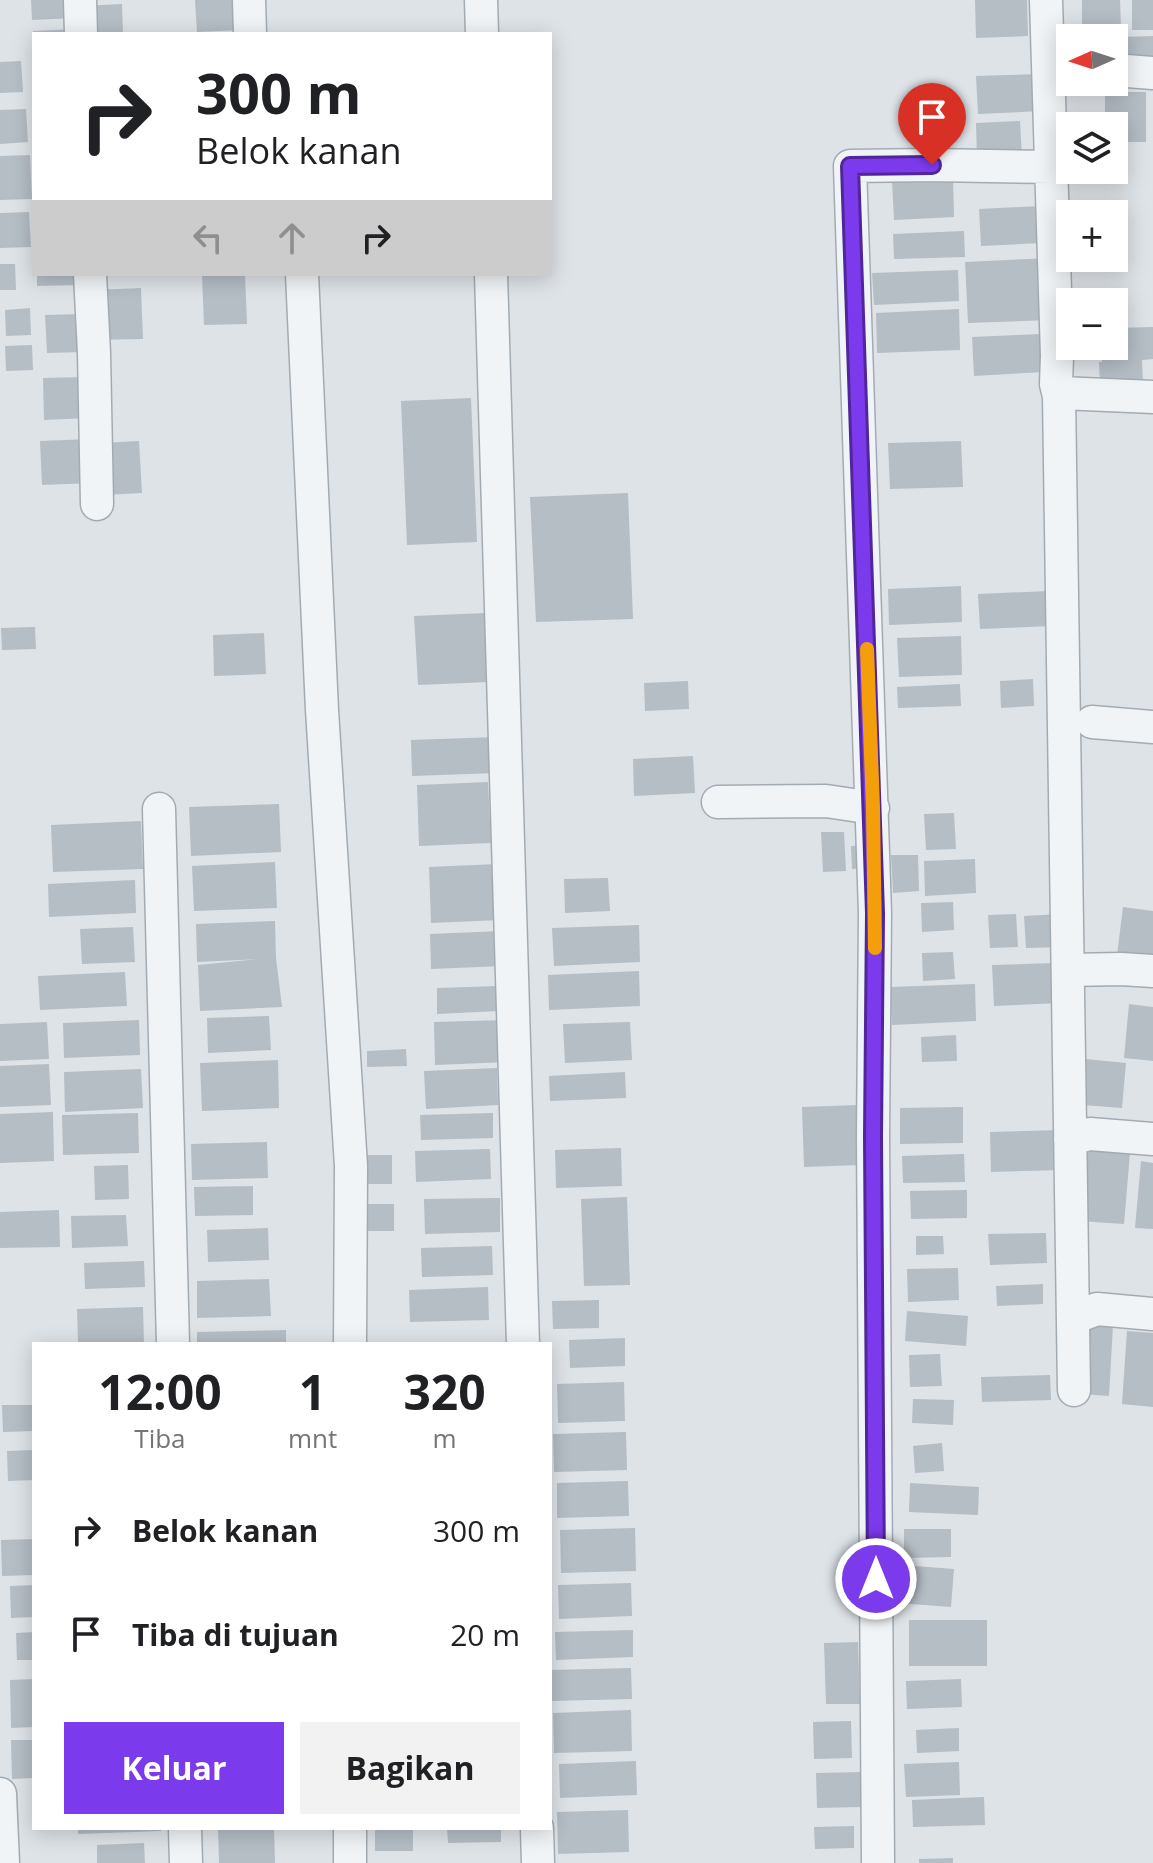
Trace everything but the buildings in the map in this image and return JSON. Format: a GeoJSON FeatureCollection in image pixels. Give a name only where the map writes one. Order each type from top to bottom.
{"type":"FeatureCollection","features":[{"type":"Feature","properties":{"kind":"street"},"geometry":{"type":"LineString","coordinates":[[80,0],[81,32]]}},
{"type":"Feature","properties":{"kind":"street"},"geometry":{"type":"LineString","coordinates":[[249,0],[250,32]]}},
{"type":"Feature","properties":{"kind":"street"},"geometry":{"type":"LineString","coordinates":[[481,0],[482,32]]}},
{"type":"Feature","properties":{"kind":"street"},"geometry":{"type":"LineString","coordinates":[[1046,0],[1056,51]]}},
{"type":"Feature","properties":{"kind":"street"},"geometry":{"type":"LineString","coordinates":[[1128,71],[1153,73]]}},
{"type":"Feature","properties":{"kind":"street"},"geometry":{"type":"LineString","coordinates":[[1057,96],[1051,167],[1056,384],[1059,396],[1074,1390]]}},
{"type":"Feature","properties":{"kind":"street"},"geometry":{"type":"LineString","coordinates":[[878,1863],[873,1152],[875,913],[850,166],[1051,167]]}},
{"type":"Feature","properties":{"kind":"street"},"geometry":{"type":"LineString","coordinates":[[90,276],[97,504]]}},
{"type":"Feature","properties":{"kind":"street"},"geometry":{"type":"LineString","coordinates":[[302,276],[322,710],[351,1166],[350,1342]]}},
{"type":"Feature","properties":{"kind":"street"},"geometry":{"type":"LineString","coordinates":[[491,276],[523,1342]]}},
{"type":"Feature","properties":{"kind":"street"},"geometry":{"type":"LineString","coordinates":[[1059,396],[1061,393],[1153,397]]}},
{"type":"Feature","properties":{"kind":"street"},"geometry":{"type":"LineString","coordinates":[[1092,722],[1153,727]]}},
{"type":"Feature","properties":{"kind":"street"},"geometry":{"type":"LineString","coordinates":[[718,802],[826,801],[873,808]]}},
{"type":"Feature","properties":{"kind":"street"},"geometry":{"type":"LineString","coordinates":[[159,809],[173,1342]]}},
{"type":"Feature","properties":{"kind":"street"},"geometry":{"type":"LineString","coordinates":[[1068,970],[1153,971]]}},
{"type":"Feature","properties":{"kind":"street"},"geometry":{"type":"LineString","coordinates":[[1070,1139],[1090,1134],[1153,1139]]}},
{"type":"Feature","properties":{"kind":"street"},"geometry":{"type":"LineString","coordinates":[[1073,1318],[1097,1309],[1153,1314]]}},
{"type":"Feature","properties":{"kind":"street"},"geometry":{"type":"LineString","coordinates":[[0,1794],[3,1863]]}},
{"type":"Feature","properties":{"kind":"street"},"geometry":{"type":"LineString","coordinates":[[185,1830],[186,1863]]}},
{"type":"Feature","properties":{"kind":"street"},"geometry":{"type":"LineString","coordinates":[[350,1830],[350,1863]]}},
{"type":"Feature","properties":{"kind":"street"},"geometry":{"type":"LineString","coordinates":[[537,1830],[538,1863]]}},
{"type":"Feature","properties":{"kind":"slow traffic"},"geometry":{"type":"LineString","coordinates":[[867,649],[875,948]]}},
{"type":"Feature","properties":{"kind":"route"},"geometry":{"type":"LineString","coordinates":[[876,1579],[875,913],[850,166],[932,165]]}}]}
